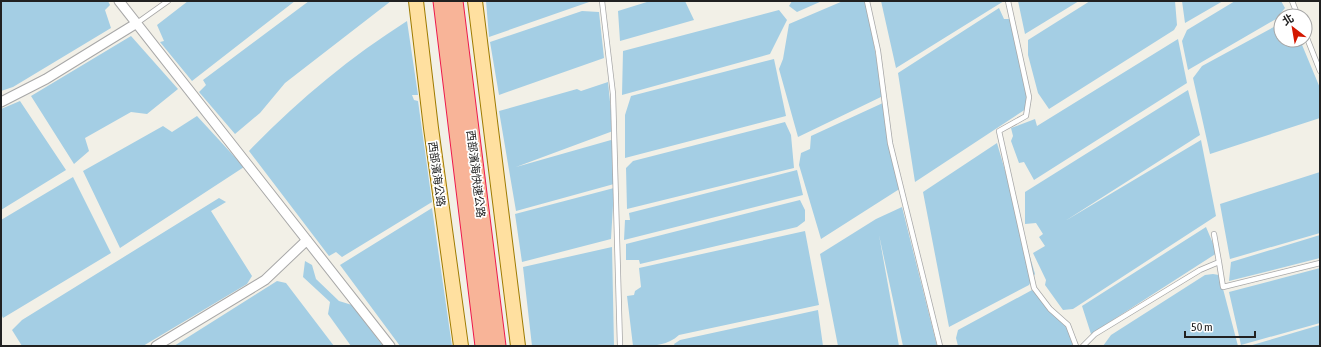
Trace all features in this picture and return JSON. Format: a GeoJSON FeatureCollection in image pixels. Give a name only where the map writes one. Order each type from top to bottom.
{"type":"FeatureCollection","features":[{"type":"Feature","properties":{"kind":"highway","name":"西部濱海快速公路"},"geometry":{"type":"LineString","coordinates":[[441,1],[483,346]]}},
{"type":"Feature","properties":{"kind":"highway","name":"西部濱海快速公路"},"geometry":{"type":"LineString","coordinates":[[455,1],[498,346]]}},
{"type":"Feature","properties":{"kind":"main road","name":"西部濱海公路"},"geometry":{"type":"LineString","coordinates":[[416,1],[431,128],[461,346]]}},
{"type":"Feature","properties":{"kind":"main road"},"geometry":{"type":"LineString","coordinates":[[474,1],[518,346]]}},
{"type":"Feature","properties":{"kind":"street"},"geometry":{"type":"LineString","coordinates":[[119,1],[138,23],[390,346]]}},
{"type":"Feature","properties":{"kind":"street"},"geometry":{"type":"LineString","coordinates":[[1,102],[46,79],[138,23]]}},
{"type":"Feature","properties":{"kind":"street"},"geometry":{"type":"LineString","coordinates":[[156,346],[265,280],[307,240]]}},
{"type":"Feature","properties":{"kind":"lane"},"geometry":{"type":"LineString","coordinates":[[138,23],[168,1]]}},
{"type":"Feature","properties":{"kind":"lane"},"geometry":{"type":"LineString","coordinates":[[602,1],[613,94],[620,346]]}},
{"type":"Feature","properties":{"kind":"lane"},"geometry":{"type":"LineString","coordinates":[[867,1],[878,50],[890,143],[940,346]]}},
{"type":"Feature","properties":{"kind":"lane"},"geometry":{"type":"LineString","coordinates":[[1008,1],[1029,97],[1026,116],[999,131],[1034,288],[1050,309],[1068,325],[1076,346]]}},
{"type":"Feature","properties":{"kind":"lane"},"geometry":{"type":"LineString","coordinates":[[1311,48],[1320,70]]}},
{"type":"Feature","properties":{"kind":"lane"},"geometry":{"type":"LineString","coordinates":[[1214,234],[1223,287],[1320,263]]}},
{"type":"Feature","properties":{"kind":"lane"},"geometry":{"type":"LineString","coordinates":[[1085,345],[1095,334],[1200,270],[1219,262]]}},
{"type":"Feature","properties":{"kind":"water"},"geometry":{"type":"Polygon","coordinates":[[[1,1],[108,1],[110,5],[105,10],[111,28],[13,87],[1,91],[1,1]]]}},
{"type":"Feature","properties":{"kind":"water"},"geometry":{"type":"Polygon","coordinates":[[[188,1],[295,1],[192,81],[160,42],[164,41],[157,25],[188,1]]]}},
{"type":"Feature","properties":{"kind":"water"},"geometry":{"type":"Polygon","coordinates":[[[309,1],[391,1],[285,83],[260,113],[235,134],[199,92],[206,85],[203,80],[309,1]]]}},
{"type":"Feature","properties":{"kind":"water"},"geometry":{"type":"Polygon","coordinates":[[[486,1],[592,1],[489,37],[486,1]]]}},
{"type":"Feature","properties":{"kind":"water"},"geometry":{"type":"Polygon","coordinates":[[[650,1],[685,1],[694,20],[620,41],[618,11],[650,1]]]}},
{"type":"Feature","properties":{"kind":"water"},"geometry":{"type":"Polygon","coordinates":[[[792,1],[822,1],[797,12],[789,6],[792,1]]]}},
{"type":"Feature","properties":{"kind":"water"},"geometry":{"type":"Polygon","coordinates":[[[843,1],[866,1],[883,96],[798,137],[779,69],[783,59],[789,24],[843,1]]]}},
{"type":"Feature","properties":{"kind":"water"},"geometry":{"type":"Polygon","coordinates":[[[881,1],[1004,1],[896,68],[881,1]]]}},
{"type":"Feature","properties":{"kind":"water"},"geometry":{"type":"Polygon","coordinates":[[[1018,1],[1079,1],[1025,34],[1018,1]]]}},
{"type":"Feature","properties":{"kind":"water"},"geometry":{"type":"Polygon","coordinates":[[[1090,1],[1175,1],[1177,25],[1174,30],[1049,109],[1038,93],[1028,55],[1028,40],[1090,1]]]}},
{"type":"Feature","properties":{"kind":"water"},"geometry":{"type":"Polygon","coordinates":[[[1182,1],[1223,1],[1185,23],[1182,1]]]}},
{"type":"Feature","properties":{"kind":"water"},"geometry":{"type":"Polygon","coordinates":[[[1235,1],[1281,1],[1285,8],[1273,8],[1273,21],[1188,70],[1182,41],[1187,30],[1235,1]]]}},
{"type":"Feature","properties":{"kind":"water"},"geometry":{"type":"Polygon","coordinates":[[[999,8],[1004,19],[1012,19],[1031,99],[1026,109],[915,182],[898,73],[999,8]]]}},
{"type":"Feature","properties":{"kind":"water"},"geometry":{"type":"Polygon","coordinates":[[[779,10],[787,20],[770,54],[622,95],[623,51],[779,10]]]}},
{"type":"Feature","properties":{"kind":"water"},"geometry":{"type":"Polygon","coordinates":[[[582,11],[599,12],[604,58],[499,95],[490,42],[582,11]]]}},
{"type":"Feature","properties":{"kind":"water"},"geometry":{"type":"Polygon","coordinates":[[[407,21],[418,95],[412,95],[414,100],[418,101],[432,202],[342,257],[336,252],[329,256],[249,151],[324,81],[344,65],[407,21]]]}},
{"type":"Feature","properties":{"kind":"water"},"geometry":{"type":"Polygon","coordinates":[[[1273,27],[1273,48],[1303,48],[1320,88],[1320,118],[1210,154],[1193,78],[1202,66],[1273,27]]]}},
{"type":"Feature","properties":{"kind":"water"},"geometry":{"type":"Polygon","coordinates":[[[131,36],[178,89],[147,114],[131,112],[85,138],[89,151],[74,164],[31,96],[131,36]]]}},
{"type":"Feature","properties":{"kind":"water"},"geometry":{"type":"Polygon","coordinates":[[[1178,39],[1187,83],[1034,180],[1024,162],[1019,163],[1011,141],[1013,136],[1011,128],[1035,119],[1037,126],[1178,39]]]}},
{"type":"Feature","properties":{"kind":"water"},"geometry":{"type":"Polygon","coordinates":[[[774,59],[786,116],[625,158],[625,115],[631,96],[774,59]]]}},
{"type":"Feature","properties":{"kind":"water"},"geometry":{"type":"Polygon","coordinates":[[[608,82],[613,131],[516,167],[611,140],[614,142],[614,184],[516,211],[499,111],[577,89],[581,91],[608,82]]]}},
{"type":"Feature","properties":{"kind":"water"},"geometry":{"type":"Polygon","coordinates":[[[1188,90],[1200,135],[1065,221],[1201,140],[1216,216],[1073,309],[1063,310],[1045,285],[1046,280],[1033,253],[1045,246],[1039,237],[1043,234],[1036,223],[1025,224],[1025,192],[1188,90]]]}},
{"type":"Feature","properties":{"kind":"water"},"geometry":{"type":"Polygon","coordinates":[[[20,101],[66,170],[1,210],[1,109],[20,101]]]}},
{"type":"Feature","properties":{"kind":"water"},"geometry":{"type":"Polygon","coordinates":[[[885,102],[901,188],[821,239],[799,165],[801,153],[810,149],[811,136],[885,102]]]}},
{"type":"Feature","properties":{"kind":"water"},"geometry":{"type":"Polygon","coordinates":[[[197,116],[244,167],[120,248],[83,171],[163,126],[172,132],[197,116]]]}},
{"type":"Feature","properties":{"kind":"water"},"geometry":{"type":"Polygon","coordinates":[[[785,122],[791,135],[794,168],[627,209],[626,168],[633,161],[785,122]]]}},
{"type":"Feature","properties":{"kind":"water"},"geometry":{"type":"Polygon","coordinates":[[[997,143],[1035,274],[1029,285],[949,327],[923,192],[997,143]]]}},
{"type":"Feature","properties":{"kind":"water"},"geometry":{"type":"Polygon","coordinates":[[[797,170],[803,195],[624,240],[625,220],[630,220],[629,213],[797,170]]]}},
{"type":"Feature","properties":{"kind":"water"},"geometry":{"type":"Polygon","coordinates":[[[1320,172],[1320,233],[1230,259],[1220,204],[1320,172]]]}},
{"type":"Feature","properties":{"kind":"water"},"geometry":{"type":"Polygon","coordinates":[[[73,177],[111,253],[3,318],[1,314],[1,220],[73,177]]]}},
{"type":"Feature","properties":{"kind":"water"},"geometry":{"type":"Polygon","coordinates":[[[614,188],[611,239],[522,262],[515,214],[614,188]]]}},
{"type":"Feature","properties":{"kind":"water"},"geometry":{"type":"Polygon","coordinates":[[[219,198],[226,202],[211,211],[252,276],[247,284],[143,346],[22,346],[12,330],[22,320],[219,198]]]}},
{"type":"Feature","properties":{"kind":"water"},"geometry":{"type":"Polygon","coordinates":[[[800,200],[805,210],[805,221],[797,227],[640,264],[639,260],[626,260],[626,244],[800,200]]]}},
{"type":"Feature","properties":{"kind":"water"},"geometry":{"type":"Polygon","coordinates":[[[902,207],[937,346],[903,346],[879,235],[899,346],[838,346],[820,254],[876,219],[902,207]]]}},
{"type":"Feature","properties":{"kind":"water"},"geometry":{"type":"Polygon","coordinates":[[[432,208],[452,346],[400,346],[340,265],[432,208]]]}},
{"type":"Feature","properties":{"kind":"water"},"geometry":{"type":"Polygon","coordinates":[[[1206,227],[1217,253],[1091,334],[1082,306],[1206,227]]]}},
{"type":"Feature","properties":{"kind":"water"},"geometry":{"type":"Polygon","coordinates":[[[805,231],[819,305],[679,335],[663,344],[652,346],[633,346],[627,296],[634,295],[635,291],[641,287],[639,268],[805,231]]]}},
{"type":"Feature","properties":{"kind":"water"},"geometry":{"type":"Polygon","coordinates":[[[1320,235],[1320,258],[1229,281],[1231,262],[1320,235]]]}},
{"type":"Feature","properties":{"kind":"water"},"geometry":{"type":"Polygon","coordinates":[[[612,247],[614,346],[532,346],[523,267],[612,247]]]}},
{"type":"Feature","properties":{"kind":"water"},"geometry":{"type":"Polygon","coordinates":[[[305,261],[312,265],[316,279],[339,301],[352,305],[383,346],[351,346],[328,314],[330,302],[303,277],[305,261]]]}},
{"type":"Feature","properties":{"kind":"water"},"geometry":{"type":"Polygon","coordinates":[[[1320,268],[1320,323],[1241,345],[1229,292],[1320,268]]]}},
{"type":"Feature","properties":{"kind":"water"},"geometry":{"type":"Polygon","coordinates":[[[1205,275],[1219,275],[1238,346],[1103,346],[1111,335],[1205,275]]]}},
{"type":"Feature","properties":{"kind":"water"},"geometry":{"type":"Polygon","coordinates":[[[277,281],[286,283],[334,346],[174,346],[277,281]]]}},
{"type":"Feature","properties":{"kind":"water"},"geometry":{"type":"Polygon","coordinates":[[[1032,290],[1067,326],[1073,346],[958,346],[956,338],[958,330],[1032,290]]]}},
{"type":"Feature","properties":{"kind":"water"},"geometry":{"type":"Polygon","coordinates":[[[818,310],[823,346],[675,346],[674,344],[680,340],[818,310]]]}},
{"type":"Feature","properties":{"kind":"water"},"geometry":{"type":"Polygon","coordinates":[[[1320,325],[1320,346],[1249,346],[1320,325]]]}}]}
